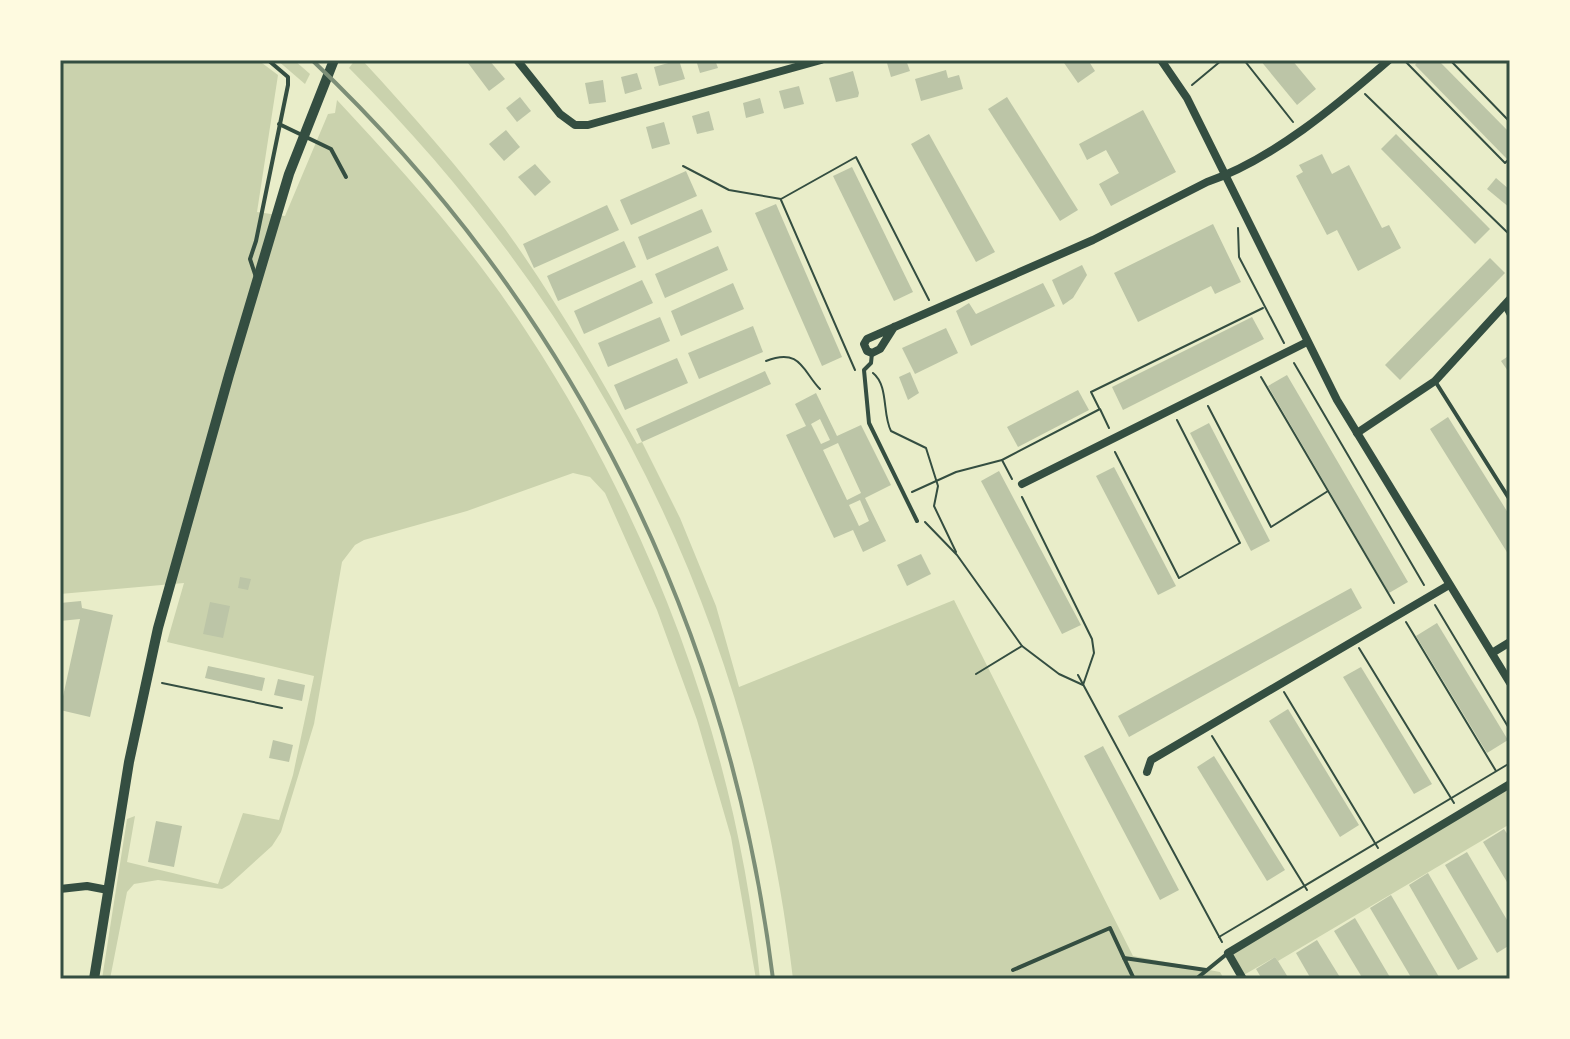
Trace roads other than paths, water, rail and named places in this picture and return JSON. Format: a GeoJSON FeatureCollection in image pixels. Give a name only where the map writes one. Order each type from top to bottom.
{"type":"FeatureCollection","features":[{"type":"Feature","properties":{"kind":"street"},"geometry":{"type":"LineString","coordinates":[[94,979],[145,680],[257,279],[304,135],[334,60]]}},
{"type":"Feature","properties":{"kind":"street"},"geometry":{"type":"LineString","coordinates":[[517,60],[560,114],[575,125],[588,125],[821,60]]}},
{"type":"Feature","properties":{"kind":"street"},"geometry":{"type":"LineString","coordinates":[[1161,60],[1183,91],[1307,342],[1357,433],[1510,683]]}},
{"type":"Feature","properties":{"kind":"street"},"geometry":{"type":"LineString","coordinates":[[894,327],[880,349],[872,353],[865,348],[867,339],[894,327],[934,310],[1093,240],[1207,182],[1226,176],[1300,131],[1389,60]]}},
{"type":"Feature","properties":{"kind":"street"},"geometry":{"type":"LineString","coordinates":[[1357,433],[1435,381],[1507,303]]}},
{"type":"Feature","properties":{"kind":"street"},"geometry":{"type":"LineString","coordinates":[[1018,483],[1307,342]]}},
{"type":"Feature","properties":{"kind":"street"},"geometry":{"type":"LineString","coordinates":[[1147,772],[1151,760],[1449,585]]}},
{"type":"Feature","properties":{"kind":"street"},"geometry":{"type":"LineString","coordinates":[[1492,653],[1510,642]]}},
{"type":"Feature","properties":{"kind":"street"},"geometry":{"type":"LineString","coordinates":[[1243,979],[1228,953],[1510,784]]}},
{"type":"Feature","properties":{"kind":"street"},"geometry":{"type":"LineString","coordinates":[[60,889],[87,886],[108,890]]}},
{"type":"Feature","properties":{"kind":"lane"},"geometry":{"type":"LineString","coordinates":[[257,279],[250,259],[288,77],[268,60]]}},
{"type":"Feature","properties":{"kind":"lane"},"geometry":{"type":"LineString","coordinates":[[279,124],[331,149],[346,177]]}},
{"type":"Feature","properties":{"kind":"lane"},"geometry":{"type":"LineString","coordinates":[[1507,303],[1510,317]]}},
{"type":"Feature","properties":{"kind":"lane"},"geometry":{"type":"LineString","coordinates":[[872,353],[871,363],[864,370],[869,423],[917,521]]}},
{"type":"Feature","properties":{"kind":"lane"},"geometry":{"type":"LineString","coordinates":[[1435,381],[1510,500]]}},
{"type":"Feature","properties":{"kind":"lane"},"geometry":{"type":"LineString","coordinates":[[1013,970],[1110,928],[1134,979]]}},
{"type":"Feature","properties":{"kind":"lane"},"geometry":{"type":"LineString","coordinates":[[1196,979],[1228,953]]}},
{"type":"Feature","properties":{"kind":"lane"},"geometry":{"type":"LineString","coordinates":[[1124,958],[1206,970]]}},
{"type":"Feature","properties":{"kind":"railway"},"geometry":{"type":"LineString","coordinates":[[312,60],[405,156],[488,258],[561,366],[624,479],[676,597],[719,720],[751,848],[773,979]]}}]}
